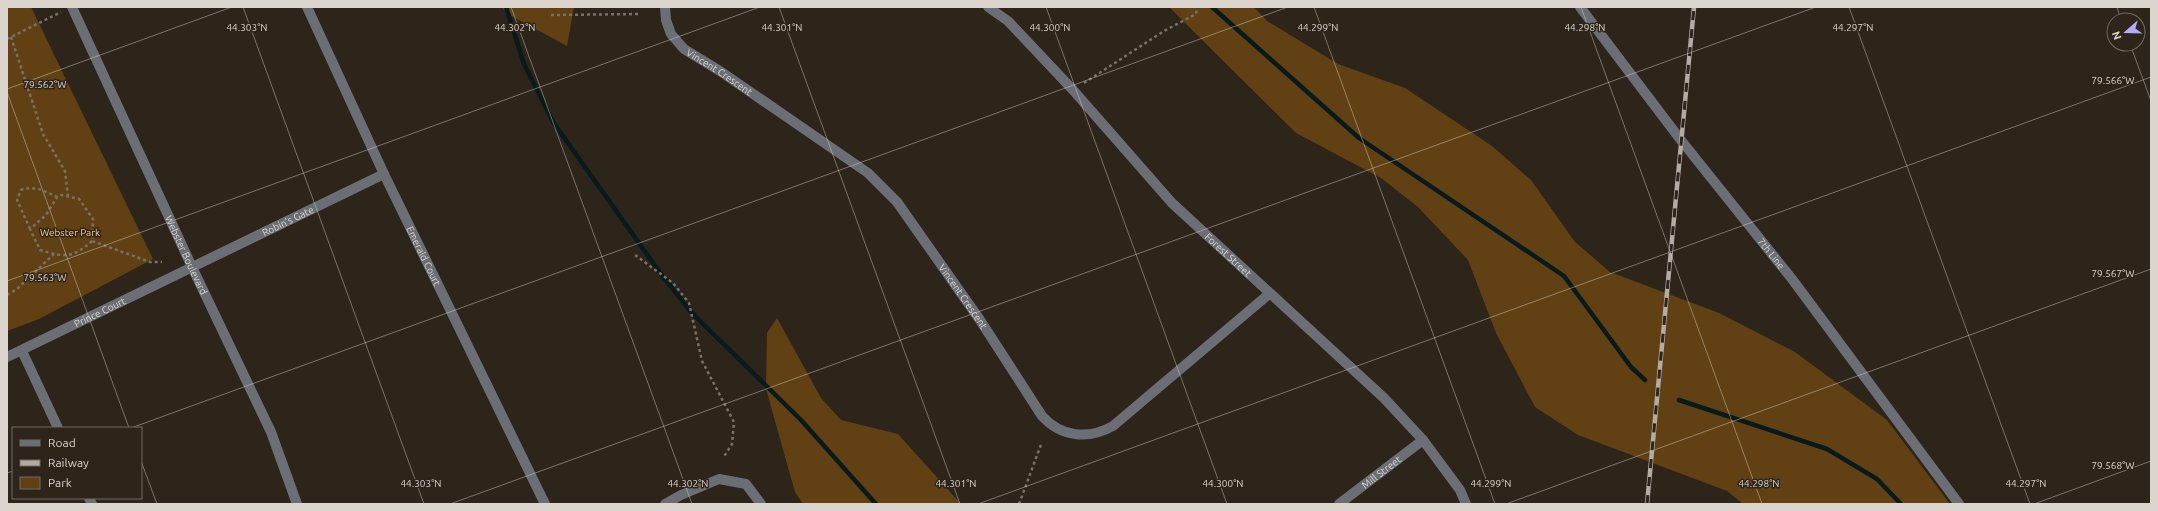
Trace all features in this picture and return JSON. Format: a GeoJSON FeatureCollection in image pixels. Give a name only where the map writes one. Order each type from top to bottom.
{"type":"FeatureCollection","features":[{"type":"Feature","properties":{"kind":"street","name":"Emerald Court"},"geometry":{"type":"LineString","coordinates":[[307,7],[384,174],[545,504]]}},
{"type":"Feature","properties":{"kind":"street","name":"Vincent Crescent"},"geometry":{"type":"LineString","coordinates":[[665,7],[665,16],[669,30],[684,49],[720,71],[868,173],[897,202],[980,320],[1042,416],[1051,425],[1063,432],[1088,435],[1113,426],[1269,294]]}},
{"type":"Feature","properties":{"kind":"street","name":"Forest Street"},"geometry":{"type":"LineString","coordinates":[[988,7],[1008,21],[1073,90],[1172,202],[1269,294],[1384,398],[1423,440],[1460,490],[1466,504]]}},
{"type":"Feature","properties":{"kind":"street","name":"7th Line"},"geometry":{"type":"LineString","coordinates":[[1580,7],[1680,139],[1792,280],[1958,504]]}},
{"type":"Feature","properties":{"kind":"street","name":"Webster Boulevard"},"geometry":{"type":"LineString","coordinates":[[68,9],[271,432],[296,504]]}},
{"type":"Feature","properties":{"kind":"street","name":"Robin's Gate"},"geometry":{"type":"LineString","coordinates":[[192,266],[384,174]]}},
{"type":"Feature","properties":{"kind":"street","name":"Prince Court"},"geometry":{"type":"LineString","coordinates":[[7,357],[22,351],[192,266]]}},
{"type":"Feature","properties":{"kind":"street"},"geometry":{"type":"LineString","coordinates":[[22,351],[58,427]]}},
{"type":"Feature","properties":{"kind":"street","name":"Mill Street"},"geometry":{"type":"LineString","coordinates":[[1339,504],[1423,440]]}},
{"type":"Feature","properties":{"kind":"street"},"geometry":{"type":"LineString","coordinates":[[665,504],[681,494],[719,479],[746,484],[761,504]]}},
{"type":"Feature","properties":{"kind":"path"},"geometry":{"type":"LineString","coordinates":[[1073,90],[1164,31],[1196,14],[1197,7]]}},
{"type":"Feature","properties":{"kind":"path"},"geometry":{"type":"LineString","coordinates":[[7,39],[68,9]]}},
{"type":"Feature","properties":{"kind":"path"},"geometry":{"type":"LineString","coordinates":[[551,15],[641,14]]}},
{"type":"Feature","properties":{"kind":"path"},"geometry":{"type":"LineString","coordinates":[[12,37],[43,134],[65,171],[68,197]]}},
{"type":"Feature","properties":{"kind":"path"},"geometry":{"type":"LineString","coordinates":[[29,187],[39,188],[57,197],[79,199],[93,219],[92,241],[80,252],[61,256],[40,250],[17,200],[21,190],[29,187]]}},
{"type":"Feature","properties":{"kind":"path"},"geometry":{"type":"LineString","coordinates":[[30,230],[46,215],[57,197]]}},
{"type":"Feature","properties":{"kind":"path"},"geometry":{"type":"LineString","coordinates":[[92,241],[150,262],[162,262]]}},
{"type":"Feature","properties":{"kind":"path"},"geometry":{"type":"LineString","coordinates":[[7,294],[17,289],[54,254]]}},
{"type":"Feature","properties":{"kind":"path"},"geometry":{"type":"LineString","coordinates":[[635,255],[673,283],[689,303],[702,361],[734,422],[732,444],[723,458]]}},
{"type":"Feature","properties":{"kind":"path"},"geometry":{"type":"LineString","coordinates":[[1019,504],[1042,442]]}},
{"type":"Feature","properties":{"kind":"green space","name":"Webster Park"},"geometry":{"type":"Polygon","coordinates":[[[7,7],[31,7],[153,259],[39,319],[7,331],[7,7]]]}},
{"type":"Feature","properties":{"kind":"green space"},"geometry":{"type":"Polygon","coordinates":[[[502,7],[574,7],[567,46],[506,13],[502,7]]]}},
{"type":"Feature","properties":{"kind":"green space"},"geometry":{"type":"Polygon","coordinates":[[[1169,7],[1254,7],[1267,21],[1338,64],[1405,88],[1492,146],[1531,180],[1575,242],[1610,272],[1719,313],[1795,352],[1887,420],[1950,504],[1743,504],[1727,491],[1578,435],[1535,407],[1496,333],[1468,260],[1418,207],[1381,178],[1296,133],[1169,7]]]}},
{"type":"Feature","properties":{"kind":"green space"},"geometry":{"type":"Polygon","coordinates":[[[777,318],[821,398],[841,420],[898,434],[961,504],[803,504],[795,492],[766,389],[767,333],[777,318]]]}},
{"type":"Feature","properties":{"kind":"waterway"},"geometry":{"type":"LineString","coordinates":[[506,7],[524,64],[553,122],[661,274],[692,313],[801,420],[876,504]]}},
{"type":"Feature","properties":{"kind":"waterway"},"geometry":{"type":"LineString","coordinates":[[1212,7],[1359,138],[1564,276],[1631,367],[1645,380]]}},
{"type":"Feature","properties":{"kind":"waterway"},"geometry":{"type":"LineString","coordinates":[[1679,400],[1827,449],[1877,479],[1901,504]]}},
{"type":"Feature","properties":{"kind":"railway"},"geometry":{"type":"LineString","coordinates":[[1647,504],[1694,7]]}}]}
